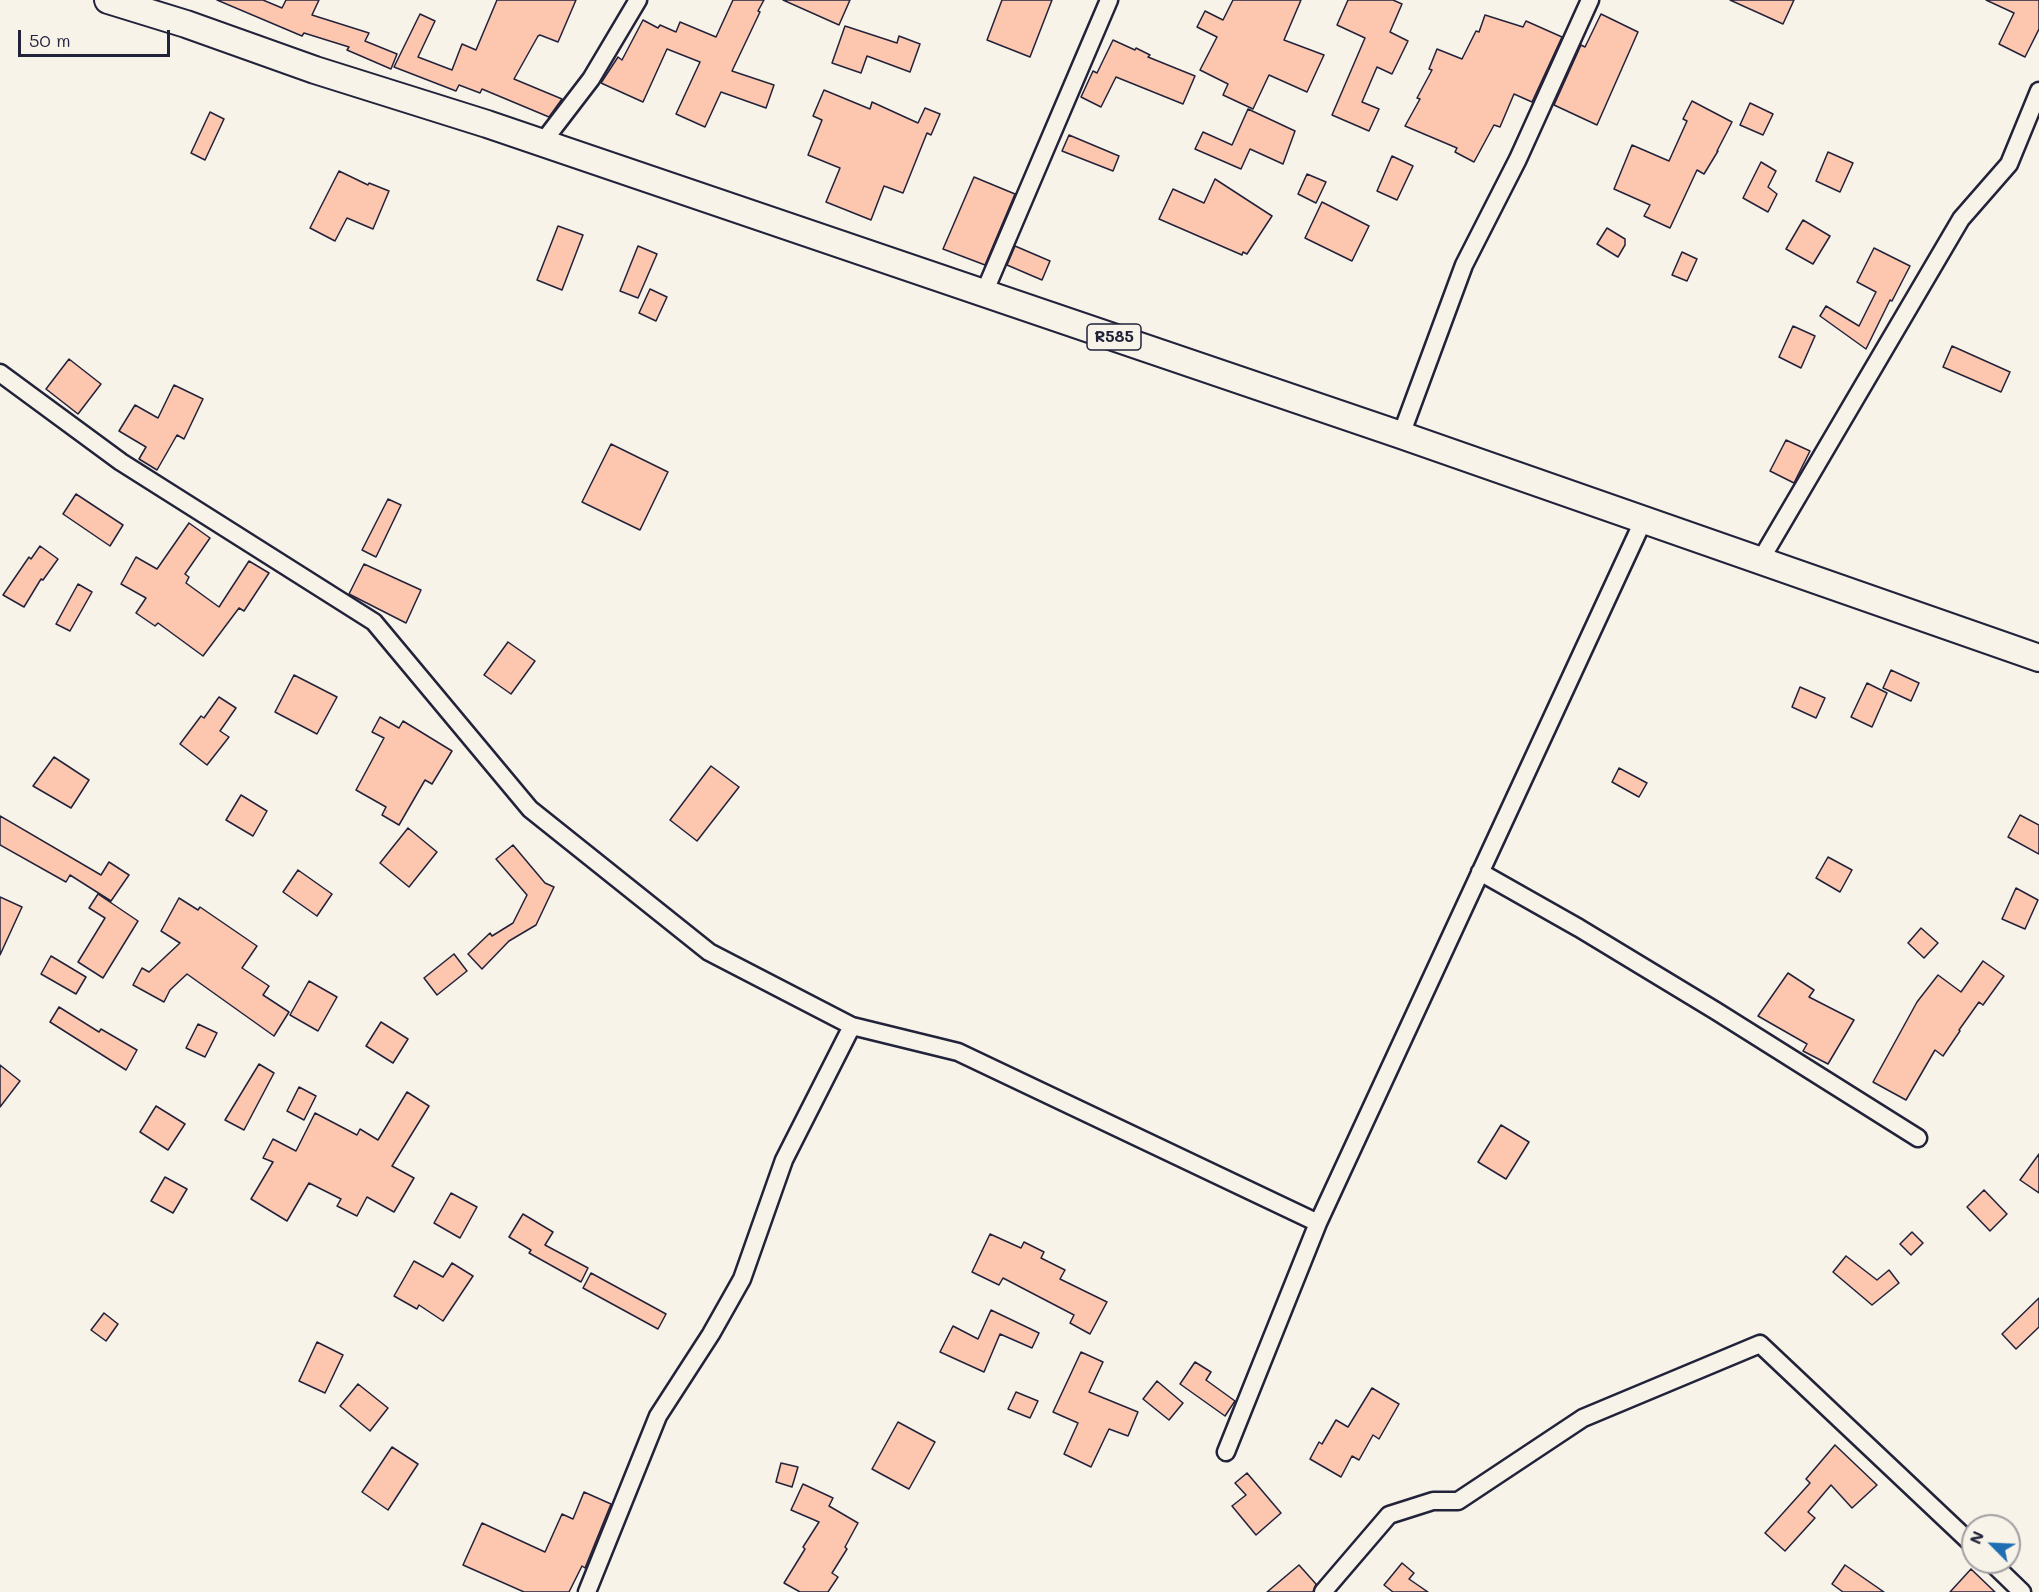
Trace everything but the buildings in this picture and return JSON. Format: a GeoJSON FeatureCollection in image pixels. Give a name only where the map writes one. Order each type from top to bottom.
{"type":"FeatureCollection","features":[{"type":"Feature","properties":{"kind":"main road","name":"R585"},"geometry":{"type":"LineString","coordinates":[[108,0],[542,143],[1401,435],[2039,658]]}},
{"type":"Feature","properties":{"kind":"street"},"geometry":{"type":"LineString","coordinates":[[542,143],[591,79],[638,0]]}},
{"type":"Feature","properties":{"kind":"street"},"geometry":{"type":"LineString","coordinates":[[984,293],[1109,0]]}},
{"type":"Feature","properties":{"kind":"street"},"geometry":{"type":"LineString","coordinates":[[1401,435],[1464,265],[1518,159],[1590,0]]}},
{"type":"Feature","properties":{"kind":"street"},"geometry":{"type":"LineString","coordinates":[[1760,561],[1961,219],[2008,164],[2039,91]]}},
{"type":"Feature","properties":{"kind":"street"},"geometry":{"type":"LineString","coordinates":[[0,374],[121,462],[374,622],[530,809],[709,952],[852,1026],[958,1052],[1318,1223]]}},
{"type":"Feature","properties":{"kind":"street"},"geometry":{"type":"LineString","coordinates":[[1226,1452],[1318,1223],[1644,519]]}},
{"type":"Feature","properties":{"kind":"street"},"geometry":{"type":"LineString","coordinates":[[1480,872],[1579,928],[1696,999],[1918,1138]]}},
{"type":"Feature","properties":{"kind":"street"},"geometry":{"type":"LineString","coordinates":[[587,1592],[658,1416],[711,1334],[742,1279],[784,1160],[852,1026]]}},
{"type":"Feature","properties":{"kind":"street"},"geometry":{"type":"LineString","coordinates":[[1323,1592],[1389,1515],[1433,1501],[1458,1501],[1584,1418],[1760,1344],[1961,1534]]}},
{"type":"Feature","properties":{"kind":"street"},"geometry":{"type":"LineString","coordinates":[[2003,1574],[2022,1592]]}}]}
